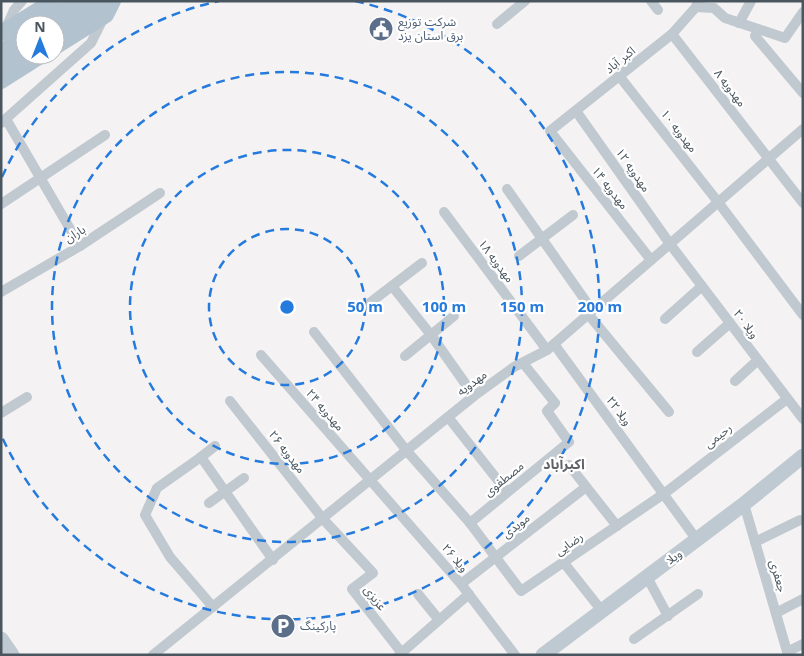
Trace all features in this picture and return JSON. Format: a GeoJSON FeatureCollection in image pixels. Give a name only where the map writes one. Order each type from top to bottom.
{"type":"FeatureCollection","features":[{"type":"Feature","properties":{"kind":"main road"},"geometry":{"type":"LineString","coordinates":[[2,33],[53,1]]}},
{"type":"Feature","properties":{"kind":"main road"},"geometry":{"type":"LineString","coordinates":[[57,15],[78,1]]}},
{"type":"Feature","properties":{"kind":"main road"},"geometry":{"type":"LineString","coordinates":[[65,26],[107,6]]}},
{"type":"Feature","properties":{"kind":"main road"},"geometry":{"type":"LineString","coordinates":[[65,38],[107,6]]}},
{"type":"Feature","properties":{"kind":"main road"},"geometry":{"type":"LineString","coordinates":[[1,52],[15,43]]}},
{"type":"Feature","properties":{"kind":"main road"},"geometry":{"type":"LineString","coordinates":[[1,65],[15,56]]}},
{"type":"Feature","properties":{"kind":"main road"},"geometry":{"type":"LineString","coordinates":[[1,81],[26,65]]}},
{"type":"Feature","properties":{"kind":"street"},"geometry":{"type":"LineString","coordinates":[[2,33],[14,10],[22,1]]}},
{"type":"Feature","properties":{"kind":"street"},"geometry":{"type":"LineString","coordinates":[[497,24],[525,1]]}},
{"type":"Feature","properties":{"kind":"street"},"geometry":{"type":"LineString","coordinates":[[651,1],[658,10]]}},
{"type":"Feature","properties":{"kind":"street"},"geometry":{"type":"LineString","coordinates":[[739,23],[751,1]]}},
{"type":"Feature","properties":{"kind":"street"},"geometry":{"type":"LineString","coordinates":[[697,4],[714,8],[725,18],[784,38],[803,12]]}},
{"type":"Feature","properties":{"kind":"street","name":"اکبر آباد"},"geometry":{"type":"LineString","coordinates":[[550,131],[672,34],[697,4]]}},
{"type":"Feature","properties":{"kind":"street"},"geometry":{"type":"LineString","coordinates":[[80,246],[42,179],[4,121],[91,43],[107,6]]}},
{"type":"Feature","properties":{"kind":"street"},"geometry":{"type":"LineString","coordinates":[[758,30],[755,36],[803,93]]}},
{"type":"Feature","properties":{"kind":"street","name":"مهدویه ۸"},"geometry":{"type":"LineString","coordinates":[[672,34],[801,198]]}},
{"type":"Feature","properties":{"kind":"street","name":"مهدویه ۱۰"},"geometry":{"type":"LineString","coordinates":[[620,77],[803,315]]}},
{"type":"Feature","properties":{"kind":"street","name":"مهدویه ۱۲"},"geometry":{"type":"LineString","coordinates":[[576,111],[670,244]]}},
{"type":"Feature","properties":{"kind":"street","name":"مهدویه"},"geometry":{"type":"LineString","coordinates":[[154,655],[474,396],[523,362],[550,347],[803,129]]}},
{"type":"Feature","properties":{"kind":"street","name":"مهدویه ۱۴"},"geometry":{"type":"LineString","coordinates":[[550,131],[650,260]]}},
{"type":"Feature","properties":{"kind":"street"},"geometry":{"type":"LineString","coordinates":[[1,204],[42,179],[105,135]]}},
{"type":"Feature","properties":{"kind":"street"},"geometry":{"type":"LineString","coordinates":[[507,189],[542,238],[590,312],[669,412]]}},
{"type":"Feature","properties":{"kind":"street","name":"باران"},"geometry":{"type":"LineString","coordinates":[[1,292],[80,246],[160,193]]}},
{"type":"Feature","properties":{"kind":"street","name":"مهدویه ۱۸"},"geometry":{"type":"LineString","coordinates":[[444,212],[550,347]]}},
{"type":"Feature","properties":{"kind":"street"},"geometry":{"type":"LineString","coordinates":[[519,256],[573,215]]}},
{"type":"Feature","properties":{"kind":"street","name":"ویلا ۲۰"},"geometry":{"type":"LineString","coordinates":[[670,244],[803,419]]}},
{"type":"Feature","properties":{"kind":"street"},"geometry":{"type":"LineString","coordinates":[[367,305],[422,263]]}},
{"type":"Feature","properties":{"kind":"street"},"geometry":{"type":"LineString","coordinates":[[392,286],[431,335],[474,396]]}},
{"type":"Feature","properties":{"kind":"street"},"geometry":{"type":"LineString","coordinates":[[665,319],[702,286]]}},
{"type":"Feature","properties":{"kind":"street"},"geometry":{"type":"LineString","coordinates":[[405,356],[454,316]]}},
{"type":"Feature","properties":{"kind":"street"},"geometry":{"type":"LineString","coordinates":[[697,352],[730,323]]}},
{"type":"Feature","properties":{"kind":"street"},"geometry":{"type":"LineString","coordinates":[[314,332],[406,450],[497,557]]}},
{"type":"Feature","properties":{"kind":"street","name":"ویلا ۲۲"},"geometry":{"type":"LineString","coordinates":[[550,347],[665,493],[697,540]]}},
{"type":"Feature","properties":{"kind":"street","name":"مهدویه ۲۴"},"geometry":{"type":"LineString","coordinates":[[261,355],[371,481]]}},
{"type":"Feature","properties":{"kind":"street"},"geometry":{"type":"LineString","coordinates":[[735,381],[758,360]]}},
{"type":"Feature","properties":{"kind":"street","name":"مصطفوی"},"geometry":{"type":"LineString","coordinates":[[470,523],[570,442],[547,411],[555,403],[523,362]]}},
{"type":"Feature","properties":{"kind":"street"},"geometry":{"type":"LineString","coordinates":[[1,413],[27,397]]}},
{"type":"Feature","properties":{"kind":"street","name":"رحیمی"},"geometry":{"type":"LineString","coordinates":[[665,493],[788,399]]}},
{"type":"Feature","properties":{"kind":"street","name":"مهدویه ۲۶"},"geometry":{"type":"LineString","coordinates":[[230,401],[324,519]]}},
{"type":"Feature","properties":{"kind":"street"},"geometry":{"type":"LineString","coordinates":[[448,417],[507,492]]}},
{"type":"Feature","properties":{"kind":"street"},"geometry":{"type":"LineString","coordinates":[[213,607],[170,556],[145,515],[157,488],[215,446]]}},
{"type":"Feature","properties":{"kind":"street","name":"ویلا"},"geometry":{"type":"LineString","coordinates":[[543,655],[697,540],[803,456]]}},
{"type":"Feature","properties":{"kind":"street"},"geometry":{"type":"LineString","coordinates":[[201,457],[273,560]]}},
{"type":"Feature","properties":{"kind":"street"},"geometry":{"type":"LineString","coordinates":[[569,465],[617,526]]}},
{"type":"Feature","properties":{"kind":"street"},"geometry":{"type":"LineString","coordinates":[[210,503],[244,478]]}},
{"type":"Feature","properties":{"kind":"street","name":"ویلا ۲۶"},"geometry":{"type":"LineString","coordinates":[[371,481],[461,584],[515,655]]}},
{"type":"Feature","properties":{"kind":"street","name":"مویدی"},"geometry":{"type":"LineString","coordinates":[[461,584],[586,487]]}},
{"type":"Feature","properties":{"kind":"street","name":"رضایی"},"geometry":{"type":"LineString","coordinates":[[497,557],[521,591],[665,493]]}},
{"type":"Feature","properties":{"kind":"street","name":"جعفری"},"geometry":{"type":"LineString","coordinates":[[744,504],[788,653]]}},
{"type":"Feature","properties":{"kind":"street","name":"عزیزی"},"geometry":{"type":"LineString","coordinates":[[324,519],[373,573],[352,589],[400,654]]}},
{"type":"Feature","properties":{"kind":"street"},"geometry":{"type":"LineString","coordinates":[[755,542],[800,520]]}},
{"type":"Feature","properties":{"kind":"street"},"geometry":{"type":"LineString","coordinates":[[564,563],[602,611]]}},
{"type":"Feature","properties":{"kind":"street"},"geometry":{"type":"LineString","coordinates":[[647,577],[668,616]]}},
{"type":"Feature","properties":{"kind":"street"},"geometry":{"type":"LineString","coordinates":[[418,594],[439,620]]}},
{"type":"Feature","properties":{"kind":"street"},"geometry":{"type":"LineString","coordinates":[[400,654],[468,594]]}},
{"type":"Feature","properties":{"kind":"street"},"geometry":{"type":"LineString","coordinates":[[634,639],[698,594]]}},
{"type":"Feature","properties":{"kind":"street"},"geometry":{"type":"LineString","coordinates":[[776,613],[803,599]]}},
{"type":"Feature","properties":{"kind":"street"},"geometry":{"type":"LineString","coordinates":[[1,639],[12,655]]}},
{"type":"Feature","properties":{"kind":"street"},"geometry":{"type":"LineString","coordinates":[[788,653],[803,644]]}},
{"type":"Feature","properties":{"kind":"place","name":"شرکت توزیع برق استان یزد"},"geometry":{"type":"Point","coordinates":[381,29]}},
{"type":"Feature","properties":{"kind":"place","name":"پارکینگ"},"geometry":{"type":"Point","coordinates":[283,626]}},
{"type":"Feature","properties":{"kind":"district","name":"اکبرآباد"},"geometry":{"type":"Point","coordinates":[564,464]}}]}
